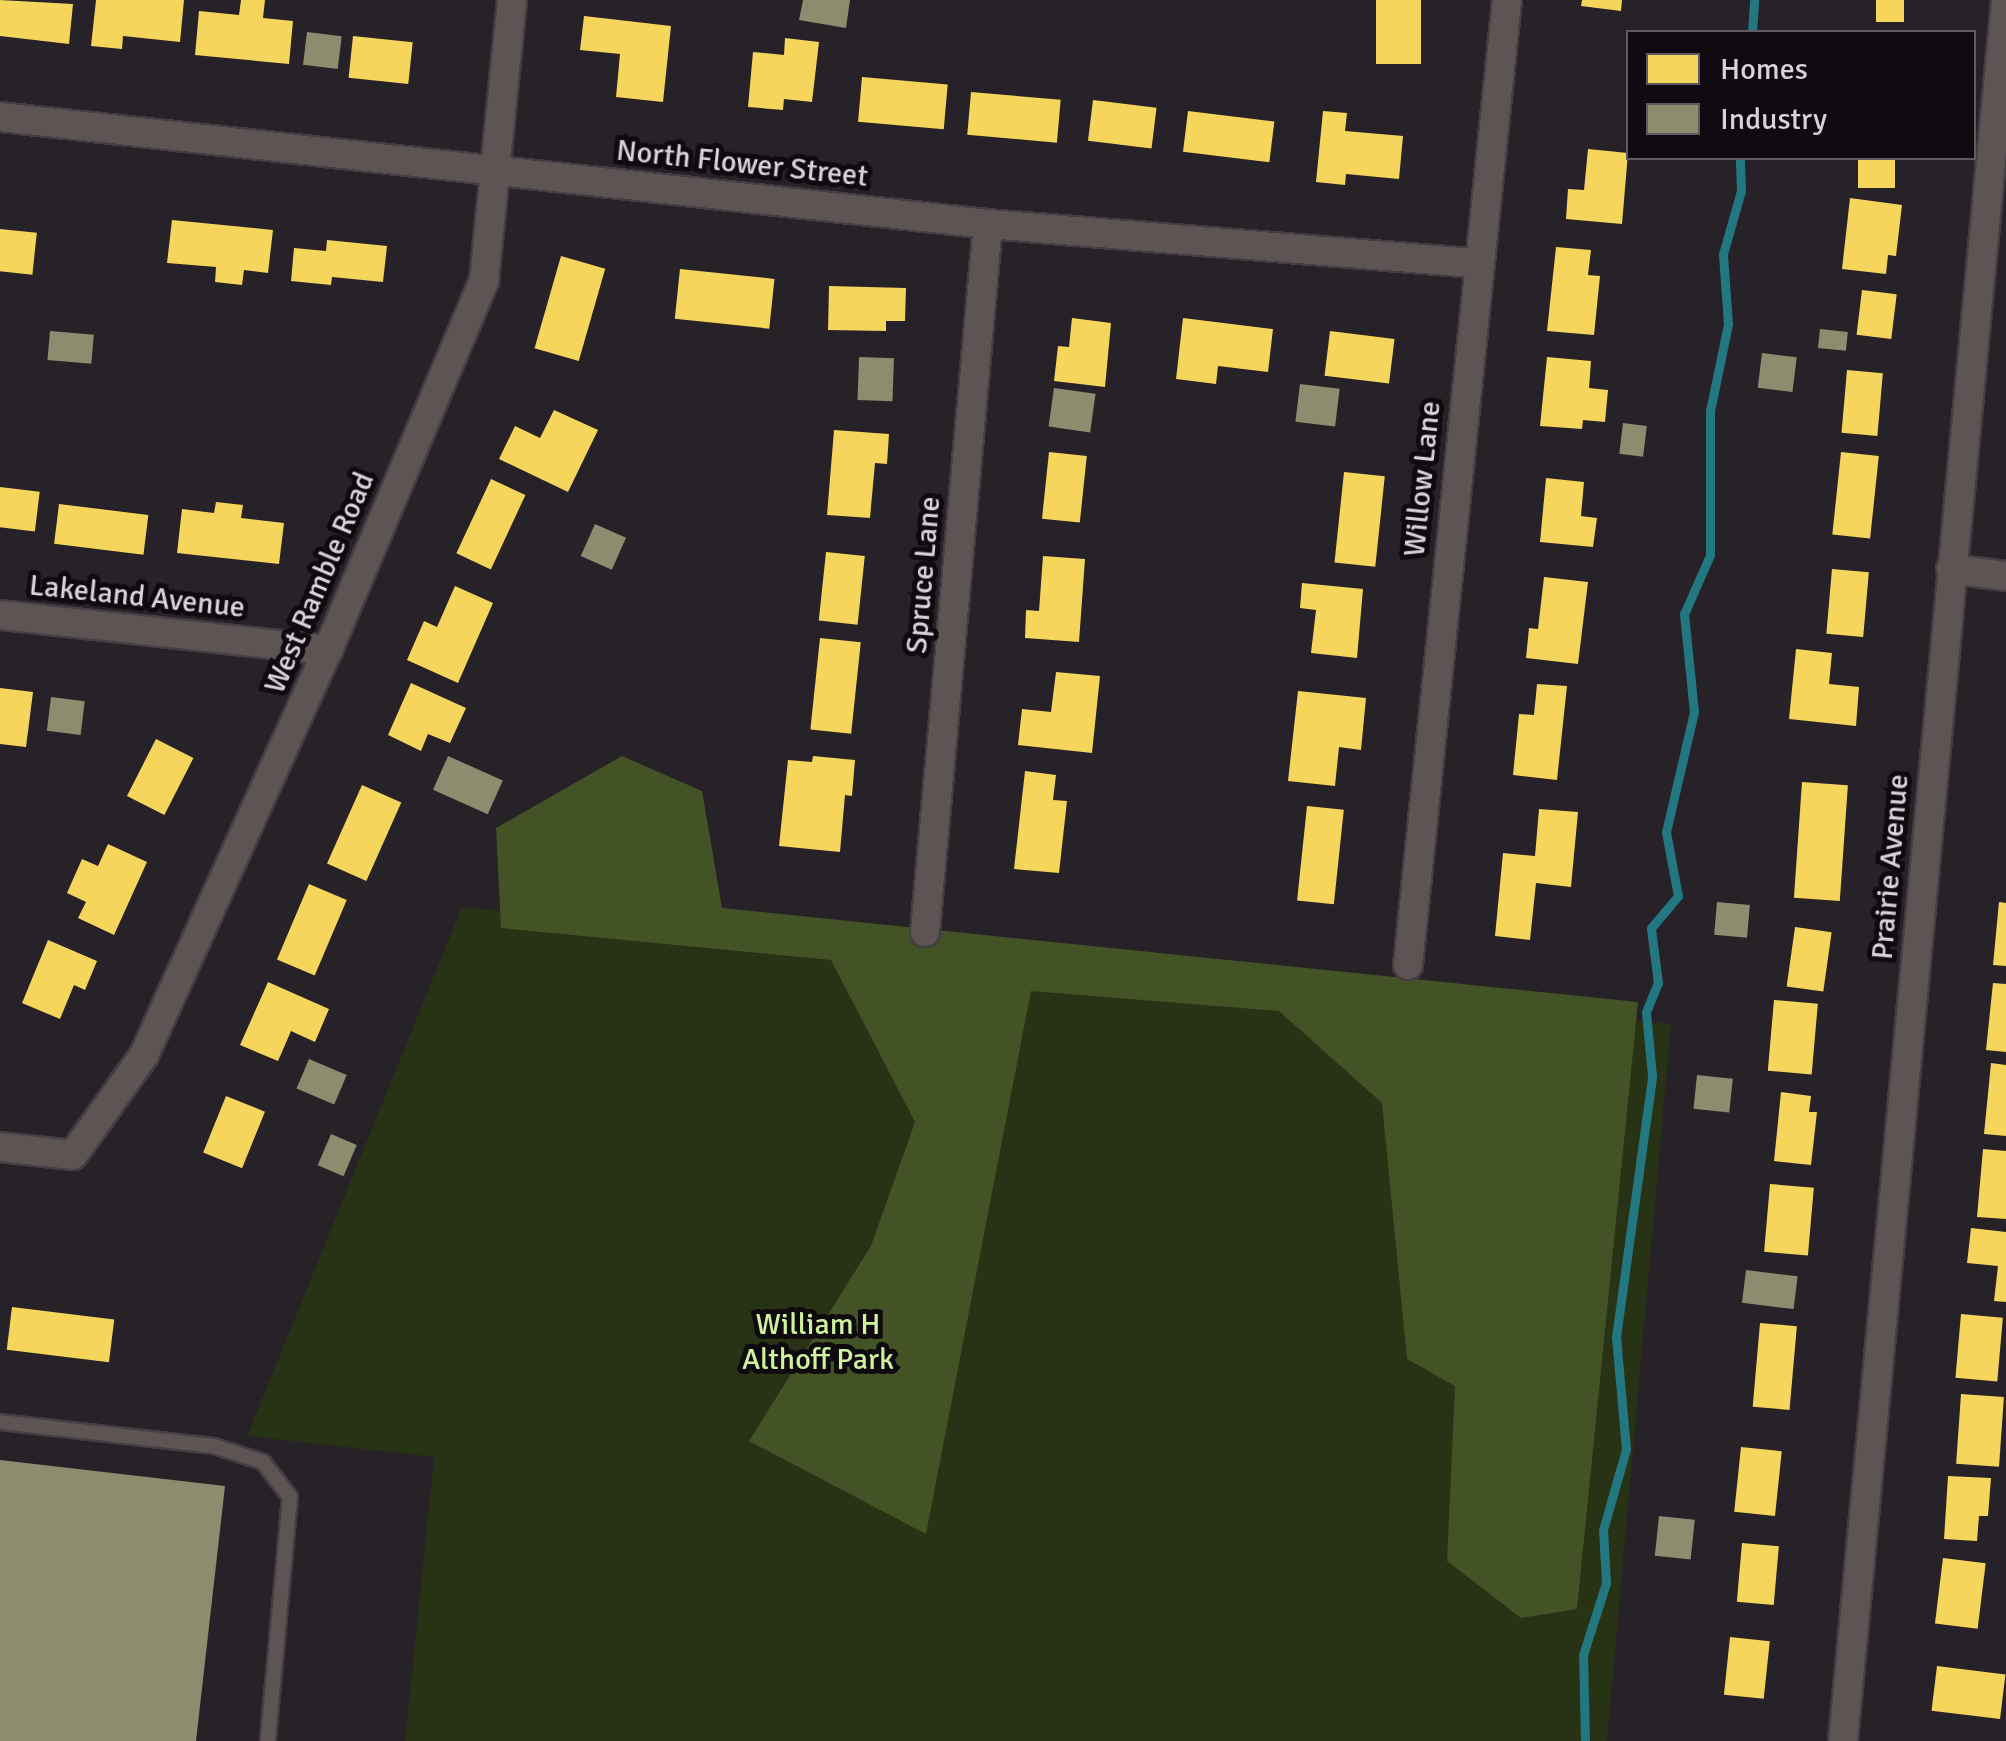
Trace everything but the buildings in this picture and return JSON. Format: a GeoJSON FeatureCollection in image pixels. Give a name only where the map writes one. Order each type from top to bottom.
{"type":"FeatureCollection","features":[{"type":"Feature","properties":{"kind":"street","name":"West Ramble Road"},"geometry":{"type":"LineString","coordinates":[[0,1146],[72,1155],[144,1055],[328,650],[484,281],[512,0]]}},
{"type":"Feature","properties":{"kind":"street","name":"Willow Lane"},"geometry":{"type":"LineString","coordinates":[[1408,965],[1506,0]]}},
{"type":"Feature","properties":{"kind":"street","name":"Prairie Avenue"},"geometry":{"type":"LineString","coordinates":[[1844,1741],[1950,570],[1999,162],[2006,0]]}},
{"type":"Feature","properties":{"kind":"street","name":"North Flower Street"},"geometry":{"type":"LineString","coordinates":[[0,117],[988,224],[1478,263]]}},
{"type":"Feature","properties":{"kind":"street","name":"Spruce Lane"},"geometry":{"type":"LineString","coordinates":[[925,932],[988,224]]}},
{"type":"Feature","properties":{"kind":"street"},"geometry":{"type":"LineString","coordinates":[[1950,570],[2006,576]]}},
{"type":"Feature","properties":{"kind":"street","name":"Lakeland Avenue"},"geometry":{"type":"LineString","coordinates":[[0,615],[328,650]]}},
{"type":"Feature","properties":{"kind":"lane"},"geometry":{"type":"LineString","coordinates":[[0,1422],[214,1446],[263,1462],[290,1497],[268,1741]]}},
{"type":"Feature","properties":{"kind":"green space"},"geometry":{"type":"Polygon","coordinates":[[[622,756],[702,791],[722,908],[1638,1002],[1577,1609],[1521,1618],[1447,1561],[1455,1386],[1407,1359],[1382,1103],[1279,1011],[1031,991],[926,1534],[749,1441],[871,1246],[915,1122],[831,960],[501,928],[496,828],[622,756]]]}},
{"type":"Feature","properties":{"kind":"green space","name":"William H Althoff Park"},"geometry":{"type":"Polygon","coordinates":[[[462,907],[1671,1024],[1607,1741],[405,1741],[434,1457],[247,1436],[462,907]]]}},
{"type":"Feature","properties":{"kind":"waterway"},"geometry":{"type":"LineString","coordinates":[[1752,30],[1754,0]]}},
{"type":"Feature","properties":{"kind":"waterway"},"geometry":{"type":"LineString","coordinates":[[1585,1741],[1583,1655],[1606,1583],[1603,1530],[1626,1449],[1616,1337],[1652,1076],[1646,1012],[1658,983],[1651,928],[1678,896],[1666,832],[1694,712],[1684,614],[1710,555],[1710,411],[1728,324],[1723,254],[1741,191],[1740,160]]}}]}
